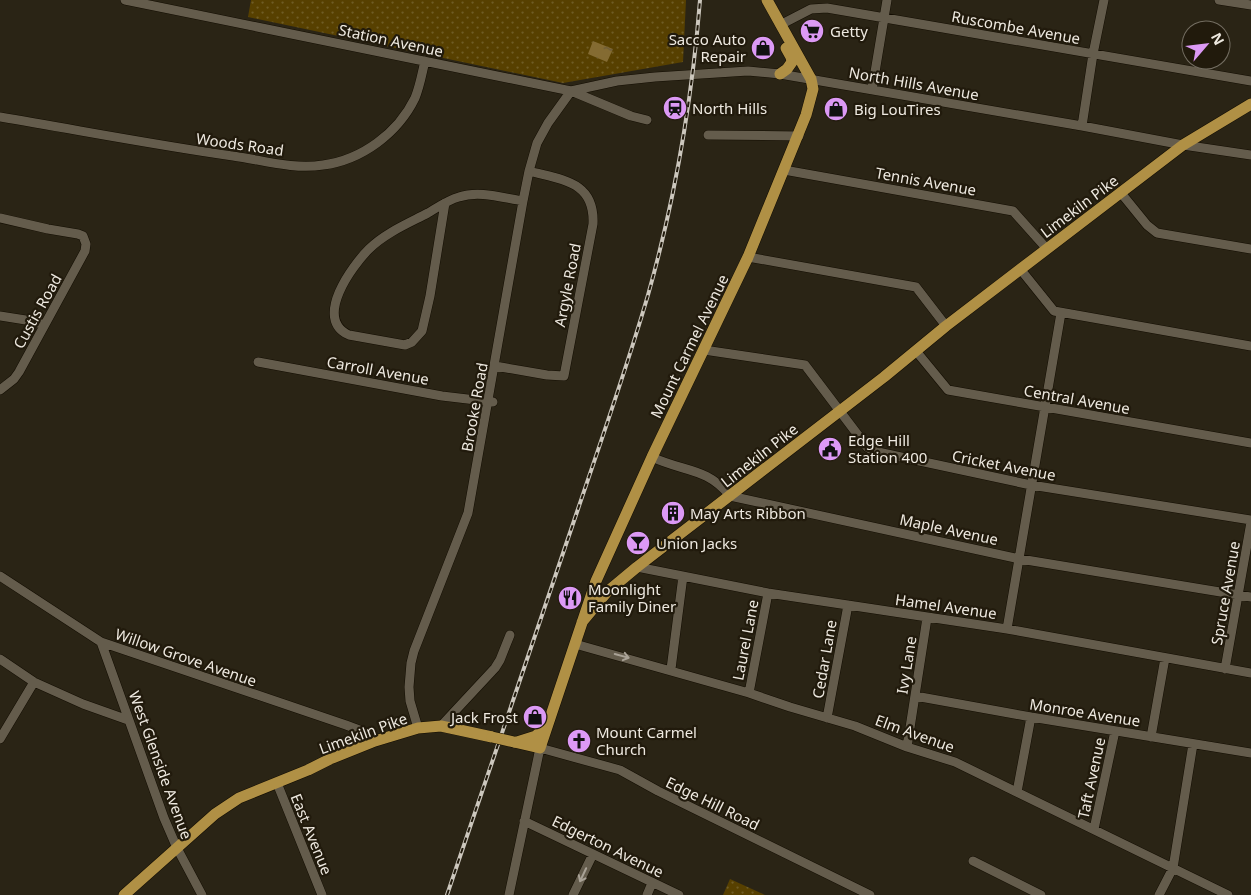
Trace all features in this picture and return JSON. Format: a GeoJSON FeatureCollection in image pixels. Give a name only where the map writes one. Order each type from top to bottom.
{"type":"FeatureCollection","features":[{"type":"Feature","properties":{"kind":"main road"},"geometry":{"type":"LineString","coordinates":[[766,0],[811,80]]}},
{"type":"Feature","properties":{"kind":"main road"},"geometry":{"type":"LineString","coordinates":[[780,25],[782,39],[792,62],[787,70],[780,74]]}},
{"type":"Feature","properties":{"kind":"main road","name":"Mount Carmel Avenue"},"geometry":{"type":"LineString","coordinates":[[582,622],[596,581],[652,457],[748,257],[798,136],[812,95],[811,80]]}},
{"type":"Feature","properties":{"kind":"main road","name":"Limekiln Pike"},"geometry":{"type":"LineString","coordinates":[[124,895],[215,814],[238,798],[375,741],[418,728],[441,726],[540,748],[582,622],[607,592],[946,326],[1183,145],[1251,104]]}},
{"type":"Feature","properties":{"kind":"main road"},"geometry":{"type":"LineString","coordinates":[[516,742],[536,736],[548,724]]}},
{"type":"Feature","properties":{"kind":"street","name":"Station Avenue"},"geometry":{"type":"LineString","coordinates":[[124,0],[171,5],[571,91],[631,116],[647,120]]}},
{"type":"Feature","properties":{"kind":"street"},"geometry":{"type":"LineString","coordinates":[[872,90],[887,0]]}},
{"type":"Feature","properties":{"kind":"street"},"geometry":{"type":"LineString","coordinates":[[1082,126],[1093,54],[1104,0]]}},
{"type":"Feature","properties":{"kind":"street"},"geometry":{"type":"LineString","coordinates":[[1219,0],[1251,5]]}},
{"type":"Feature","properties":{"kind":"street","name":"Ruscombe Avenue"},"geometry":{"type":"LineString","coordinates":[[780,25],[811,9],[820,7],[1251,81]]}},
{"type":"Feature","properties":{"kind":"street","name":"Woods Road"},"geometry":{"type":"LineString","coordinates":[[0,117],[153,145],[294,165],[324,165],[343,160],[364,151],[392,130],[416,96],[425,61]]}},
{"type":"Feature","properties":{"kind":"street","name":"North Hills Avenue"},"geometry":{"type":"LineString","coordinates":[[571,91],[617,81],[654,77],[748,72],[780,74],[1183,145],[1251,155]]}},
{"type":"Feature","properties":{"kind":"street","name":"Brooke Road"},"geometry":{"type":"LineString","coordinates":[[418,728],[410,701],[411,663],[468,513],[492,402],[495,366],[529,170],[542,132],[571,91]]}},
{"type":"Feature","properties":{"kind":"street"},"geometry":{"type":"LineString","coordinates":[[708,135],[798,136]]}},
{"type":"Feature","properties":{"kind":"street","name":"Argyle Road"},"geometry":{"type":"LineString","coordinates":[[495,366],[564,376],[593,224],[592,205],[584,190],[563,180],[529,170]]}},
{"type":"Feature","properties":{"kind":"street","name":"Tennis Avenue"},"geometry":{"type":"LineString","coordinates":[[784,170],[1014,211],[1047,249]]}},
{"type":"Feature","properties":{"kind":"street"},"geometry":{"type":"LineString","coordinates":[[1121,192],[1147,225],[1157,233],[1251,249]]}},
{"type":"Feature","properties":{"kind":"street"},"geometry":{"type":"LineString","coordinates":[[445,203],[424,324],[417,338],[405,345],[349,335],[342,332],[334,321],[337,298],[344,281],[370,248],[389,235],[445,203],[458,197],[474,194],[523,201]]}},
{"type":"Feature","properties":{"kind":"street","name":"Custis Road"},"geometry":{"type":"LineString","coordinates":[[0,218],[78,234],[85,238],[86,244],[85,251],[19,372],[14,379],[0,390]]}},
{"type":"Feature","properties":{"kind":"street"},"geometry":{"type":"LineString","coordinates":[[748,257],[916,287],[946,326]]}},
{"type":"Feature","properties":{"kind":"street"},"geometry":{"type":"LineString","coordinates":[[1021,270],[1054,311],[1251,346]]}},
{"type":"Feature","properties":{"kind":"street"},"geometry":{"type":"LineString","coordinates":[[1007,629],[1061,313]]}},
{"type":"Feature","properties":{"kind":"street"},"geometry":{"type":"LineString","coordinates":[[0,316],[32,321],[44,325]]}},
{"type":"Feature","properties":{"kind":"street","name":"Cricket Avenue"},"geometry":{"type":"LineString","coordinates":[[704,350],[805,365],[867,447],[873,452],[1031,485],[1251,521]]}},
{"type":"Feature","properties":{"kind":"street","name":"Central Avenue"},"geometry":{"type":"LineString","coordinates":[[916,351],[948,390],[1251,443]]}},
{"type":"Feature","properties":{"kind":"street","name":"Carroll Avenue"},"geometry":{"type":"LineString","coordinates":[[258,362],[442,396],[492,402]]}},
{"type":"Feature","properties":{"kind":"street"},"geometry":{"type":"LineString","coordinates":[[652,457],[663,463],[703,473],[722,485],[730,496]]}},
{"type":"Feature","properties":{"kind":"street","name":"Maple Avenue"},"geometry":{"type":"LineString","coordinates":[[730,496],[1020,558],[1251,596]]}},
{"type":"Feature","properties":{"kind":"street","name":"Spruce Avenue"},"geometry":{"type":"LineString","coordinates":[[1225,669],[1251,521]]}},
{"type":"Feature","properties":{"kind":"street","name":"Hamel Avenue"},"geometry":{"type":"LineString","coordinates":[[637,567],[768,592],[1007,629],[1251,674]]}},
{"type":"Feature","properties":{"kind":"street","name":"Willow Grove Avenue"},"geometry":{"type":"LineString","coordinates":[[0,576],[101,642],[346,725],[362,731],[375,741]]}},
{"type":"Feature","properties":{"kind":"street"},"geometry":{"type":"LineString","coordinates":[[670,669],[682,576]]}},
{"type":"Feature","properties":{"kind":"street","name":"Laurel Lane"},"geometry":{"type":"LineString","coordinates":[[749,693],[768,592]]}},
{"type":"Feature","properties":{"kind":"street","name":"Cedar Lane"},"geometry":{"type":"LineString","coordinates":[[828,718],[848,605]]}},
{"type":"Feature","properties":{"kind":"street","name":"Ivy Lane"},"geometry":{"type":"LineString","coordinates":[[907,747],[927,618]]}},
{"type":"Feature","properties":{"kind":"street"},"geometry":{"type":"LineString","coordinates":[[441,726],[495,668],[510,636]]}},
{"type":"Feature","properties":{"kind":"street","name":"West Glenside Avenue"},"geometry":{"type":"LineString","coordinates":[[101,642],[176,848],[202,895]]}},
{"type":"Feature","properties":{"kind":"street","name":"Elm Avenue"},"geometry":{"type":"LineString","coordinates":[[574,644],[670,669],[749,693],[855,726],[907,747],[955,762],[1228,895]]}},
{"type":"Feature","properties":{"kind":"street"},"geometry":{"type":"LineString","coordinates":[[1151,737],[1165,658]]}},
{"type":"Feature","properties":{"kind":"street"},"geometry":{"type":"LineString","coordinates":[[0,659],[34,682],[83,704],[128,720]]}},
{"type":"Feature","properties":{"kind":"street"},"geometry":{"type":"LineString","coordinates":[[0,739],[34,682]]}},
{"type":"Feature","properties":{"kind":"street","name":"Monroe Avenue"},"geometry":{"type":"LineString","coordinates":[[915,696],[1251,753]]}},
{"type":"Feature","properties":{"kind":"street"},"geometry":{"type":"LineString","coordinates":[[1017,792],[1031,717]]}},
{"type":"Feature","properties":{"kind":"street","name":"Taft Avenue"},"geometry":{"type":"LineString","coordinates":[[1094,829],[1115,731]]}},
{"type":"Feature","properties":{"kind":"street"},"geometry":{"type":"LineString","coordinates":[[1159,895],[1173,868],[1194,744]]}},
{"type":"Feature","properties":{"kind":"street"},"geometry":{"type":"LineString","coordinates":[[509,895],[540,748]]}},
{"type":"Feature","properties":{"kind":"street","name":"Edge Hill Road"},"geometry":{"type":"LineString","coordinates":[[540,748],[620,770],[658,792],[870,895]]}},
{"type":"Feature","properties":{"kind":"street","name":"East Avenue"},"geometry":{"type":"LineString","coordinates":[[276,783],[322,895]]}},
{"type":"Feature","properties":{"kind":"street","name":"Edgerton Avenue"},"geometry":{"type":"LineString","coordinates":[[524,821],[679,895]]}},
{"type":"Feature","properties":{"kind":"street"},"geometry":{"type":"LineString","coordinates":[[573,895],[592,854]]}},
{"type":"Feature","properties":{"kind":"street"},"geometry":{"type":"LineString","coordinates":[[973,861],[1041,895]]}},
{"type":"Feature","properties":{"kind":"street"},"geometry":{"type":"LineString","coordinates":[[646,895],[652,883]]}},
{"type":"Feature","properties":{"kind":"shaded area"},"geometry":{"type":"Polygon","coordinates":[[[251,0],[686,0],[683,62],[563,83],[248,17],[251,0]]]}},
{"type":"Feature","properties":{"kind":"shaded area"},"geometry":{"type":"Polygon","coordinates":[[[730,879],[765,895],[723,895],[730,879]]]}},
{"type":"Feature","properties":{"kind":"water"},"geometry":{"type":"Polygon","coordinates":[[[593,41],[613,49],[607,62],[588,54],[593,41]]]}},
{"type":"Feature","properties":{"kind":"railway"},"geometry":{"type":"LineString","coordinates":[[447,895],[632,349],[648,295],[658,259],[681,149],[697,37],[700,0]]}},
{"type":"Feature","properties":{"kind":"place","name":"Getty"},"geometry":{"type":"Point","coordinates":[812,31]}},
{"type":"Feature","properties":{"kind":"place","name":"Sacco Auto Repair"},"geometry":{"type":"Point","coordinates":[763,48]}},
{"type":"Feature","properties":{"kind":"place","name":"North Hills"},"geometry":{"type":"Point","coordinates":[675,108]}},
{"type":"Feature","properties":{"kind":"place","name":"Big LouTires"},"geometry":{"type":"Point","coordinates":[836,109]}},
{"type":"Feature","properties":{"kind":"place","name":"Edge Hill Station 400"},"geometry":{"type":"Point","coordinates":[830,449]}},
{"type":"Feature","properties":{"kind":"place","name":"May Arts Ribbon"},"geometry":{"type":"Point","coordinates":[673,513]}},
{"type":"Feature","properties":{"kind":"place","name":"Union Jacks"},"geometry":{"type":"Point","coordinates":[638,543]}},
{"type":"Feature","properties":{"kind":"place","name":"Moonlight Family Diner"},"geometry":{"type":"Point","coordinates":[570,598]}},
{"type":"Feature","properties":{"kind":"place","name":"Jack Frost"},"geometry":{"type":"Point","coordinates":[535,717]}},
{"type":"Feature","properties":{"kind":"place","name":"Mount Carmel Church"},"geometry":{"type":"Point","coordinates":[579,741]}}]}
